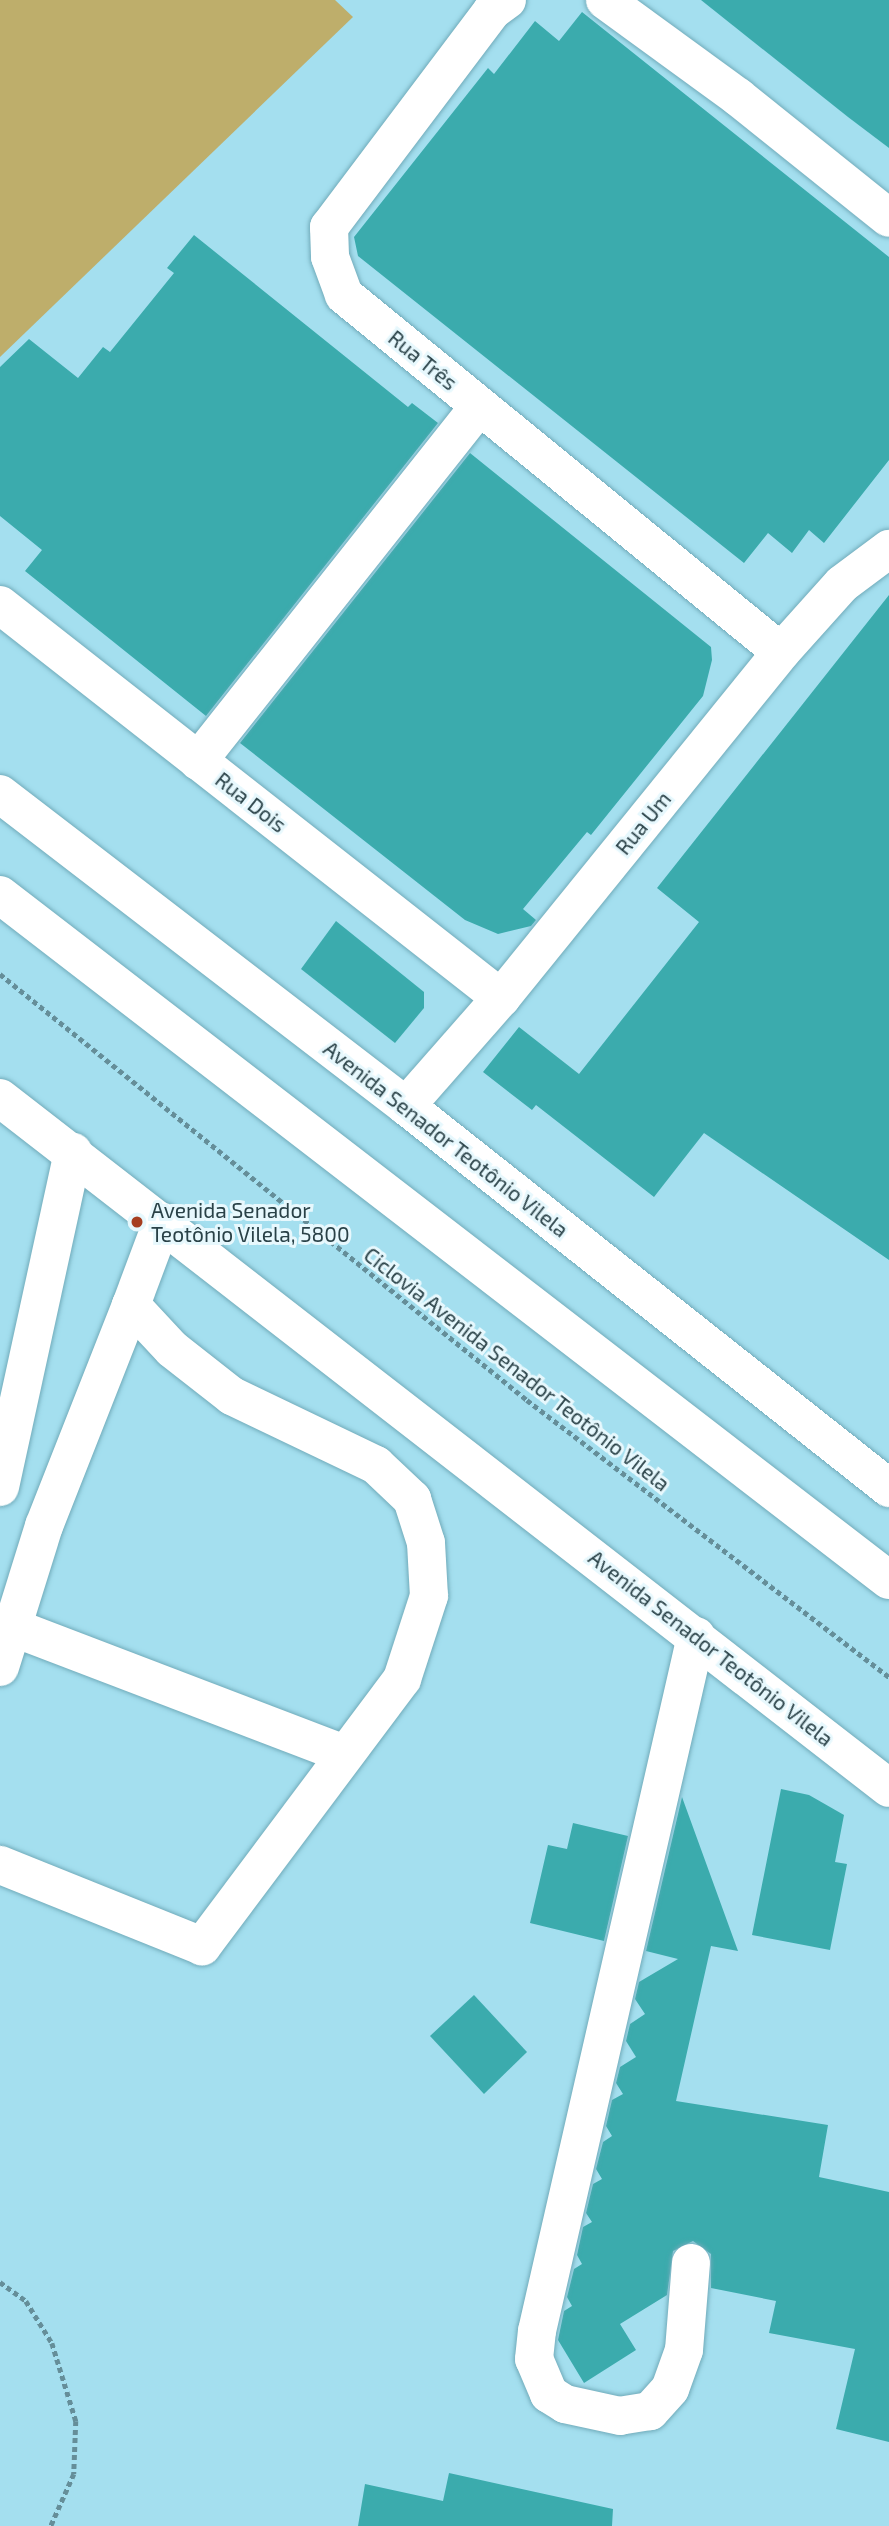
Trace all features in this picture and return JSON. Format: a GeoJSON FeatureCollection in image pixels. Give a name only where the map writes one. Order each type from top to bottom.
{"type":"FeatureCollection","features":[{"type":"Feature","properties":{"kind":"street","name":"Rua Três"},"geometry":{"type":"LineString","coordinates":[[506,0],[492,11],[329,227],[330,257],[344,295],[781,652]]}},
{"type":"Feature","properties":{"kind":"street"},"geometry":{"type":"LineString","coordinates":[[605,0],[738,97],[889,219]]}},
{"type":"Feature","properties":{"kind":"street"},"geometry":{"type":"LineString","coordinates":[[198,761],[479,406]]}},
{"type":"Feature","properties":{"kind":"street","name":"Rua Um"},"geometry":{"type":"LineString","coordinates":[[406,1106],[501,999],[781,652],[842,584],[889,549]]}},
{"type":"Feature","properties":{"kind":"street","name":"Rua Dois"},"geometry":{"type":"LineString","coordinates":[[0,605],[501,999]]}},
{"type":"Feature","properties":{"kind":"street","name":"Avenida Senador Teotônio Vilela"},"geometry":{"type":"LineString","coordinates":[[0,794],[406,1106],[889,1488]]}},
{"type":"Feature","properties":{"kind":"street"},"geometry":{"type":"LineString","coordinates":[[0,895],[889,1580]]}},
{"type":"Feature","properties":{"kind":"street","name":"Avenida Senador Teotônio Vilela"},"geometry":{"type":"LineString","coordinates":[[0,1098],[73,1152],[889,1788]]}},
{"type":"Feature","properties":{"kind":"street"},"geometry":{"type":"LineString","coordinates":[[0,1488],[73,1152]]}},
{"type":"Feature","properties":{"kind":"street"},"geometry":{"type":"LineString","coordinates":[[0,1667],[44,1526],[162,1222]]}},
{"type":"Feature","properties":{"kind":"street"},"geometry":{"type":"LineString","coordinates":[[0,1865],[202,1947],[402,1679],[429,1596],[426,1543],[412,1499],[376,1465],[232,1396],[172,1349],[131,1304]]}},
{"type":"Feature","properties":{"kind":"street"},"geometry":{"type":"LineString","coordinates":[[12,1627],[344,1754]]}},
{"type":"Feature","properties":{"kind":"street"},"geometry":{"type":"LineString","coordinates":[[691,2263],[684,2350],[670,2389],[650,2412],[620,2416],[565,2404],[548,2394],[534,2359],[537,2331],[696,1636]]}},
{"type":"Feature","properties":{"kind":"path","name":"Ciclovia Avenida Senador Teotônio Vilela"},"geometry":{"type":"LineString","coordinates":[[0,974],[527,1401],[889,1677]]}},
{"type":"Feature","properties":{"kind":"path"},"geometry":{"type":"LineString","coordinates":[[0,2281],[26,2301],[52,2343],[76,2421],[74,2474],[51,2526]]}},
{"type":"Feature","properties":{"kind":"shaded area"},"geometry":{"type":"Polygon","coordinates":[[[0,0],[335,0],[353,17],[0,357],[0,0]]]}},
{"type":"Feature","properties":{"kind":"building"},"geometry":{"type":"Polygon","coordinates":[[[701,0],[889,0],[889,148],[848,117],[701,0]]]}},
{"type":"Feature","properties":{"kind":"building"},"geometry":{"type":"Polygon","coordinates":[[[582,12],[889,257],[889,460],[824,543],[809,530],[792,553],[768,533],[744,563],[358,256],[354,237],[488,68],[494,74],[535,21],[559,41],[582,12]]]}},
{"type":"Feature","properties":{"kind":"building"},"geometry":{"type":"Polygon","coordinates":[[[194,235],[408,407],[412,403],[438,423],[206,716],[25,571],[42,550],[0,516],[0,367],[29,339],[78,378],[103,347],[110,352],[174,273],[167,268],[194,235]]]}},
{"type":"Feature","properties":{"kind":"building"},"geometry":{"type":"Polygon","coordinates":[[[470,453],[711,647],[712,660],[703,696],[591,835],[587,832],[523,909],[536,920],[531,926],[498,934],[465,920],[240,743],[470,453]]]}},
{"type":"Feature","properties":{"kind":"building"},"geometry":{"type":"Polygon","coordinates":[[[889,595],[889,1260],[704,1133],[654,1197],[536,1105],[532,1110],[483,1072],[519,1027],[579,1074],[699,922],[657,888],[889,595]]]}},
{"type":"Feature","properties":{"kind":"building"},"geometry":{"type":"Polygon","coordinates":[[[336,921],[424,992],[424,1008],[395,1043],[301,969],[336,921]]]}},
{"type":"Feature","properties":{"kind":"building"},"geometry":{"type":"Polygon","coordinates":[[[781,1789],[809,1795],[844,1815],[835,1862],[847,1864],[830,1950],[752,1935],[781,1789]]]}},
{"type":"Feature","properties":{"kind":"building"},"geometry":{"type":"Polygon","coordinates":[[[682,1797],[738,1951],[711,1946],[676,2101],[828,2125],[819,2177],[889,2192],[889,2442],[836,2429],[855,2349],[769,2333],[776,2301],[711,2288],[711,2254],[693,2241],[673,2251],[667,2295],[620,2324],[636,2350],[584,2383],[558,2340],[564,2311],[572,2306],[567,2297],[574,2269],[582,2264],[577,2255],[583,2227],[592,2222],[586,2213],[593,2184],[602,2179],[596,2169],[603,2142],[612,2136],[606,2126],[612,2100],[623,2094],[616,2083],[620,2067],[636,2057],[626,2041],[630,2024],[645,2014],[635,1999],[639,1982],[678,1959],[646,1951],[682,1797]]]}},
{"type":"Feature","properties":{"kind":"building"},"geometry":{"type":"Polygon","coordinates":[[[573,1823],[628,1836],[604,1941],[530,1923],[548,1845],[567,1849],[573,1823]]]}},
{"type":"Feature","properties":{"kind":"building"},"geometry":{"type":"Polygon","coordinates":[[[474,1995],[527,2052],[484,2094],[430,2036],[474,1995]]]}},
{"type":"Feature","properties":{"kind":"building"},"geometry":{"type":"Polygon","coordinates":[[[449,2473],[613,2509],[612,2526],[358,2526],[365,2484],[443,2501],[449,2473]]]}},
{"type":"Feature","properties":{"kind":"place","name":"Avenida Senador Teotônio Vilela, 5800"},"geometry":{"type":"Point","coordinates":[137,1222]}}]}
